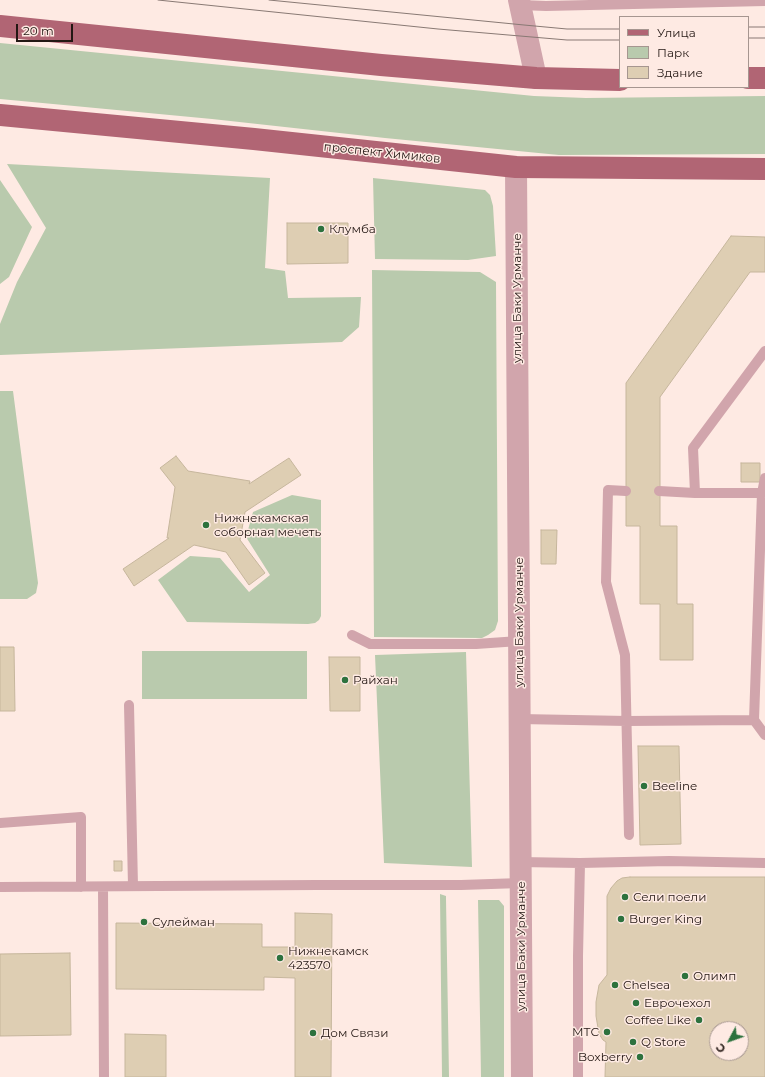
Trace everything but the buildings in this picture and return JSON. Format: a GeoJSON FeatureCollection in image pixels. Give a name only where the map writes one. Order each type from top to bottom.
{"type":"FeatureCollection","features":[{"type":"Feature","properties":{"kind":"main road"},"geometry":{"type":"LineString","coordinates":[[0,26],[310,58],[536,78],[619,80]]}},
{"type":"Feature","properties":{"kind":"main road"},"geometry":{"type":"LineString","coordinates":[[749,78],[765,78]]}},
{"type":"Feature","properties":{"kind":"main road","name":"проспект Химиков"},"geometry":{"type":"LineString","coordinates":[[0,115],[516,167],[765,169]]}},
{"type":"Feature","properties":{"kind":"street"},"geometry":{"type":"LineString","coordinates":[[519,3],[536,78]]}},
{"type":"Feature","properties":{"kind":"street","name":"улица Баки Урманче"},"geometry":{"type":"LineString","coordinates":[[516,167],[522,1077]]}},
{"type":"Feature","properties":{"kind":"lane"},"geometry":{"type":"LineString","coordinates":[[519,3],[554,6],[765,1]]}},
{"type":"Feature","properties":{"kind":"lane"},"geometry":{"type":"LineString","coordinates":[[695,493],[693,448],[765,351]]}},
{"type":"Feature","properties":{"kind":"lane"},"geometry":{"type":"LineString","coordinates":[[765,478],[762,493],[754,720],[765,735]]}},
{"type":"Feature","properties":{"kind":"lane"},"geometry":{"type":"LineString","coordinates":[[626,491],[608,490],[606,582],[625,655],[629,835]]}},
{"type":"Feature","properties":{"kind":"lane"},"geometry":{"type":"LineString","coordinates":[[659,491],[695,493],[762,493]]}},
{"type":"Feature","properties":{"kind":"lane"},"geometry":{"type":"LineString","coordinates":[[352,635],[370,644],[476,644],[519,641]]}},
{"type":"Feature","properties":{"kind":"lane"},"geometry":{"type":"LineString","coordinates":[[129,705],[132,886]]}},
{"type":"Feature","properties":{"kind":"lane"},"geometry":{"type":"LineString","coordinates":[[520,719],[627,721],[754,720]]}},
{"type":"Feature","properties":{"kind":"lane"},"geometry":{"type":"LineString","coordinates":[[0,823],[81,817],[81,887]]}},
{"type":"Feature","properties":{"kind":"lane"},"geometry":{"type":"LineString","coordinates":[[0,887],[461,885],[521,872],[580,863],[669,861],[765,863]]}},
{"type":"Feature","properties":{"kind":"lane"},"geometry":{"type":"LineString","coordinates":[[578,1077],[580,863]]}},
{"type":"Feature","properties":{"kind":"lane"},"geometry":{"type":"LineString","coordinates":[[103,887],[104,1077]]}},
{"type":"Feature","properties":{"kind":"green space"},"geometry":{"type":"Polygon","coordinates":[[[0,43],[534,96],[586,98],[765,96],[765,154],[559,155],[212,119],[0,99],[0,43]]]}},
{"type":"Feature","properties":{"kind":"green space"},"geometry":{"type":"Polygon","coordinates":[[[7,164],[270,178],[265,268],[285,271],[288,298],[361,297],[359,327],[342,342],[0,355],[0,324],[17,282],[46,228],[7,164]]]}},
{"type":"Feature","properties":{"kind":"green space"},"geometry":{"type":"Polygon","coordinates":[[[373,178],[485,190],[490,195],[493,206],[496,256],[468,260],[375,259],[373,178]]]}},
{"type":"Feature","properties":{"kind":"green space"},"geometry":{"type":"Polygon","coordinates":[[[0,180],[32,227],[9,277],[0,284],[0,180]]]}},
{"type":"Feature","properties":{"kind":"green space"},"geometry":{"type":"Polygon","coordinates":[[[372,270],[480,272],[496,282],[498,621],[495,630],[482,638],[374,637],[372,270]]]}},
{"type":"Feature","properties":{"kind":"green space"},"geometry":{"type":"Polygon","coordinates":[[[0,391],[13,391],[38,583],[36,593],[27,599],[0,599],[0,391]]]}},
{"type":"Feature","properties":{"kind":"green space"},"geometry":{"type":"Polygon","coordinates":[[[292,495],[321,500],[321,616],[319,620],[315,623],[308,624],[187,622],[158,580],[190,556],[220,558],[249,592],[270,575],[246,537],[253,512],[292,495]]]}},
{"type":"Feature","properties":{"kind":"green space"},"geometry":{"type":"Polygon","coordinates":[[[142,651],[307,651],[307,699],[142,699],[142,651]]]}},
{"type":"Feature","properties":{"kind":"green space"},"geometry":{"type":"Polygon","coordinates":[[[466,652],[472,867],[384,863],[375,655],[466,652]]]}},
{"type":"Feature","properties":{"kind":"green space"},"geometry":{"type":"Polygon","coordinates":[[[440,894],[446,896],[449,1077],[442,1077],[440,894]]]}},
{"type":"Feature","properties":{"kind":"green space"},"geometry":{"type":"Polygon","coordinates":[[[478,900],[499,900],[504,906],[504,1077],[481,1077],[478,900]]]}},
{"type":"Feature","properties":{"kind":"tram line"},"geometry":{"type":"LineString","coordinates":[[158,0],[438,29],[567,40],[619,40]]}},
{"type":"Feature","properties":{"kind":"tram line"},"geometry":{"type":"LineString","coordinates":[[269,0],[567,29],[619,29]]}},
{"type":"Feature","properties":{"kind":"tram line"},"geometry":{"type":"LineString","coordinates":[[749,27],[765,27]]}},
{"type":"Feature","properties":{"kind":"tram line"},"geometry":{"type":"LineString","coordinates":[[749,38],[765,38]]}},
{"type":"Feature","properties":{"kind":"place","name":"Клумба"},"geometry":{"type":"Point","coordinates":[321,229]}},
{"type":"Feature","properties":{"kind":"place","name":"Нижнекамская соборная мечеть"},"geometry":{"type":"Point","coordinates":[206,525]}},
{"type":"Feature","properties":{"kind":"place","name":"Райхан"},"geometry":{"type":"Point","coordinates":[345,680]}},
{"type":"Feature","properties":{"kind":"place","name":"Beeline"},"geometry":{"type":"Point","coordinates":[644,786]}},
{"type":"Feature","properties":{"kind":"place","name":"Сели поели"},"geometry":{"type":"Point","coordinates":[625,897]}},
{"type":"Feature","properties":{"kind":"place","name":"Burger King"},"geometry":{"type":"Point","coordinates":[621,919]}},
{"type":"Feature","properties":{"kind":"place","name":"Сулейман"},"geometry":{"type":"Point","coordinates":[144,922]}},
{"type":"Feature","properties":{"kind":"place","name":"Нижнекамск 423570"},"geometry":{"type":"Point","coordinates":[280,958]}},
{"type":"Feature","properties":{"kind":"place","name":"Олимп"},"geometry":{"type":"Point","coordinates":[685,976]}},
{"type":"Feature","properties":{"kind":"place","name":"Chelsea"},"geometry":{"type":"Point","coordinates":[615,985]}},
{"type":"Feature","properties":{"kind":"place","name":"Еврочехол"},"geometry":{"type":"Point","coordinates":[636,1003]}},
{"type":"Feature","properties":{"kind":"place","name":"Coffee Like"},"geometry":{"type":"Point","coordinates":[699,1020]}},
{"type":"Feature","properties":{"kind":"place","name":"МТС"},"geometry":{"type":"Point","coordinates":[607,1032]}},
{"type":"Feature","properties":{"kind":"place","name":"Дом Связи"},"geometry":{"type":"Point","coordinates":[313,1033]}},
{"type":"Feature","properties":{"kind":"place","name":"Q Store"},"geometry":{"type":"Point","coordinates":[633,1042]}},
{"type":"Feature","properties":{"kind":"place","name":"Boxberry"},"geometry":{"type":"Point","coordinates":[640,1057]}}]}
